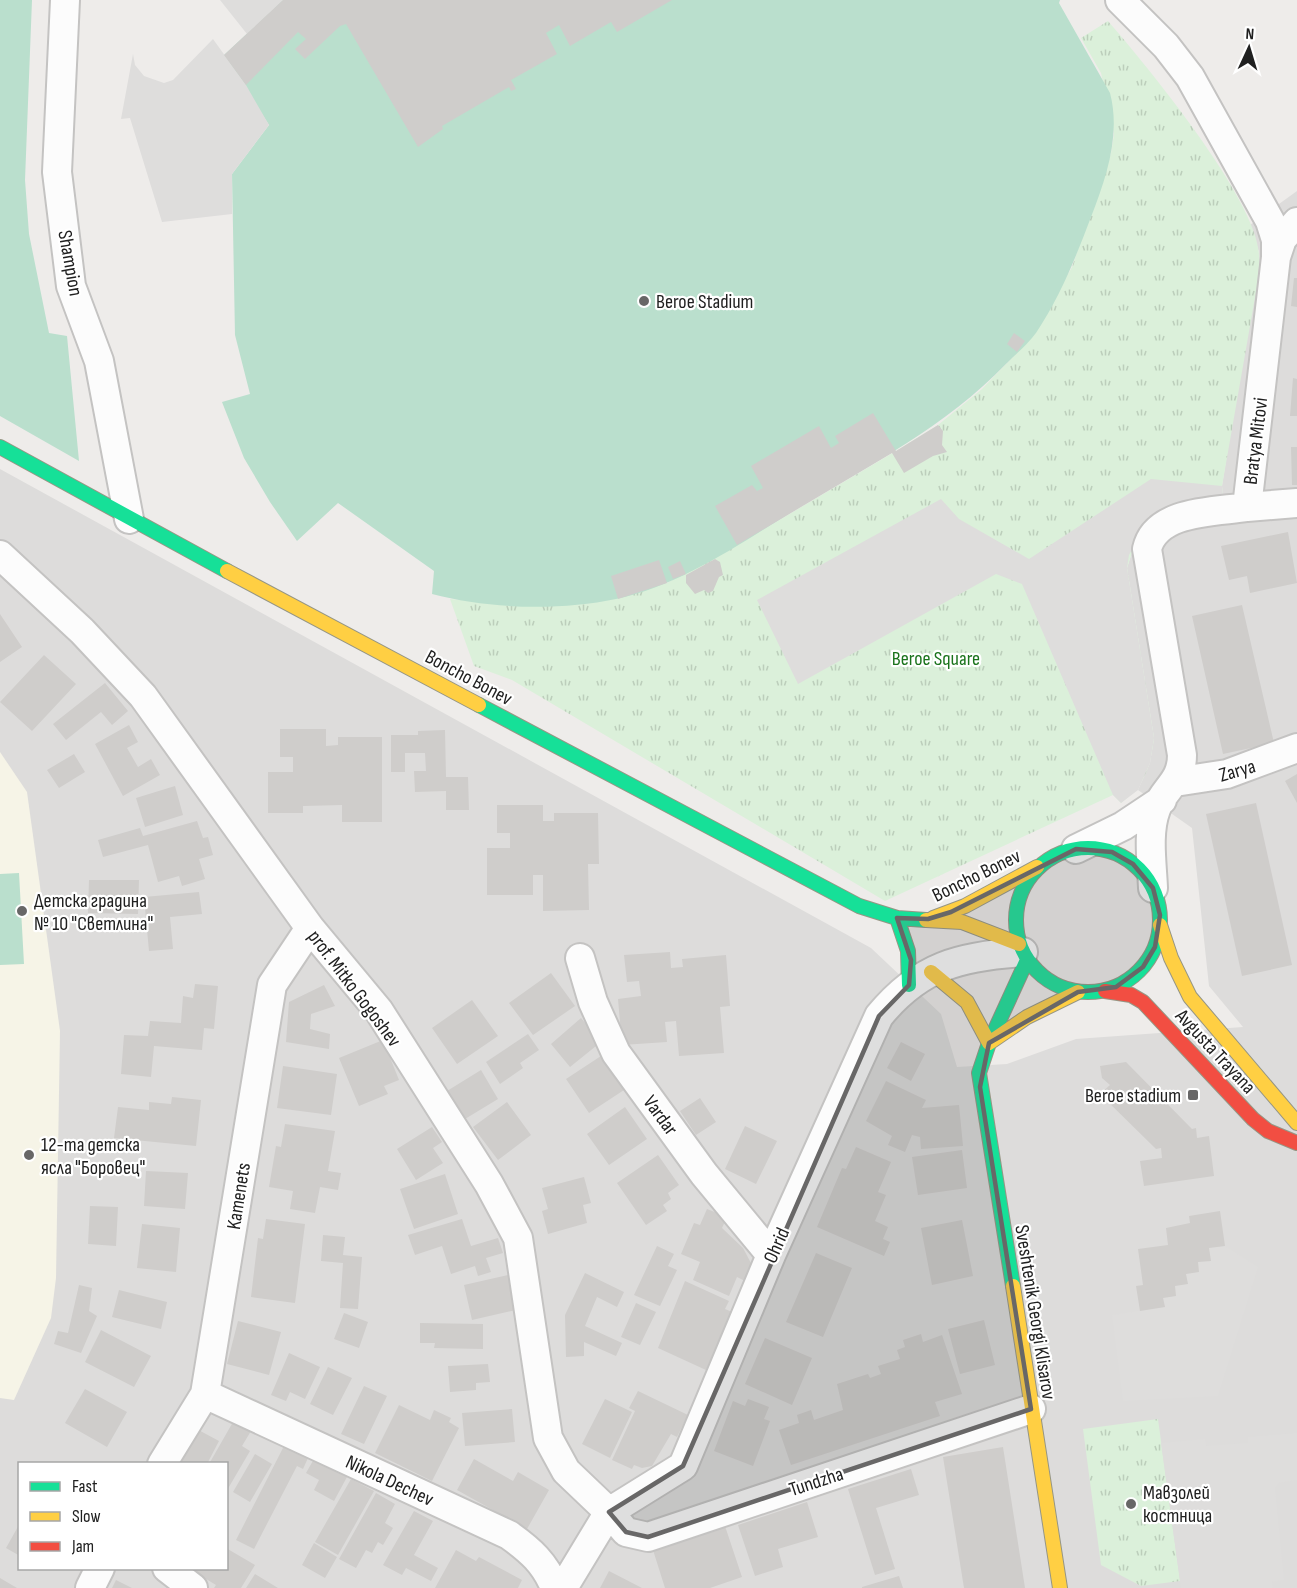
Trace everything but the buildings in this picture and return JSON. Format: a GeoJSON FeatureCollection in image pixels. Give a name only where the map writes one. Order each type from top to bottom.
{"type":"FeatureCollection","features":[{"type":"Feature","properties":{"kind":"street","name":"Shampion"},"geometry":{"type":"LineString","coordinates":[[65,0],[57,172],[71,286],[99,361],[129,519]]}},
{"type":"Feature","properties":{"kind":"street"},"geometry":{"type":"LineString","coordinates":[[1120,0],[1166,46],[1194,83],[1270,221],[1276,240],[1276,257]]}},
{"type":"Feature","properties":{"kind":"street","name":"Bratya Mitovi"},"geometry":{"type":"LineString","coordinates":[[1153,888],[1152,836],[1155,813],[1169,791],[1181,765],[1181,742],[1147,561],[1148,545],[1156,530],[1171,521],[1247,507],[1276,257],[1282,239],[1297,222]]}},
{"type":"Feature","properties":{"kind":"street","name":"Boncho Bonev"},"geometry":{"type":"LineString","coordinates":[[0,447],[129,519],[859,906],[897,918],[962,922],[1023,952]]}},
{"type":"Feature","properties":{"kind":"street"},"geometry":{"type":"LineString","coordinates":[[1247,507],[1297,503]]}},
{"type":"Feature","properties":{"kind":"street","name":"prof. Mitko Gogoshev"},"geometry":{"type":"LineString","coordinates":[[0,555],[82,631],[143,696],[310,928],[379,1011],[489,1184],[518,1238],[548,1438],[566,1471],[609,1512]]}},
{"type":"Feature","properties":{"kind":"street","name":"Zarya"},"geometry":{"type":"LineString","coordinates":[[1169,791],[1227,774],[1297,748]]}},
{"type":"Feature","properties":{"kind":"street"},"geometry":{"type":"LineString","coordinates":[[1076,849],[1100,849],[1123,857],[1142,872],[1153,888],[1159,907],[1160,925],[1155,948],[1143,967],[1126,982],[1106,991],[1078,992],[1049,982],[1023,952],[1015,915],[1018,901],[1023,888],[1040,866],[1057,855],[1076,849],[1123,826],[1169,791]]}},
{"type":"Feature","properties":{"kind":"street","name":"Boncho Bonev"},"geometry":{"type":"LineString","coordinates":[[928,919],[965,906],[1040,866]]}},
{"type":"Feature","properties":{"kind":"street"},"geometry":{"type":"LineString","coordinates":[[897,918],[920,979],[956,989],[970,1003],[989,1044],[1027,1017],[1078,992]]}},
{"type":"Feature","properties":{"kind":"street","name":"Avgusta Trayana"},"geometry":{"type":"LineString","coordinates":[[1160,925],[1171,958],[1190,997],[1297,1123]]}},
{"type":"Feature","properties":{"kind":"street","name":"Kamenets"},"geometry":{"type":"LineString","coordinates":[[163,1462],[205,1394],[272,985],[310,928]]}},
{"type":"Feature","properties":{"kind":"street","name":"Ohrid"},"geometry":{"type":"LineString","coordinates":[[563,1588],[609,1512],[682,1466],[771,1255],[879,1016],[898,992],[958,960],[984,954],[1023,952]]}},
{"type":"Feature","properties":{"kind":"street","name":"Sveshtenik Georgi Klisarov"},"geometry":{"type":"LineString","coordinates":[[1023,952],[979,1073],[1060,1588]]}},
{"type":"Feature","properties":{"kind":"street","name":"Vardar"},"geometry":{"type":"LineString","coordinates":[[580,958],[593,1002],[616,1053],[704,1174],[771,1255]]}},
{"type":"Feature","properties":{"kind":"street","name":"Avgusta Trayana"},"geometry":{"type":"LineString","coordinates":[[1106,991],[1131,995],[1149,1006],[1253,1119],[1268,1131],[1297,1143]]}},
{"type":"Feature","properties":{"kind":"street","name":"Nikola Dechev"},"geometry":{"type":"LineString","coordinates":[[205,1394],[509,1535],[532,1552],[548,1571],[555,1588]]}},
{"type":"Feature","properties":{"kind":"street","name":"Tundzha"},"geometry":{"type":"LineString","coordinates":[[609,1512],[626,1532],[648,1537],[1031,1409]]}},
{"type":"Feature","properties":{"kind":"street"},"geometry":{"type":"LineString","coordinates":[[90,1588],[99,1570]]}},
{"type":"Feature","properties":{"kind":"street"},"geometry":{"type":"LineString","coordinates":[[167,1570],[193,1588]]}},
{"type":"Feature","properties":{"kind":"highlighted area"},"geometry":{"type":"Polygon","coordinates":[[[1076,849],[1112,852],[1133,864],[1153,888],[1160,915],[1155,947],[1143,967],[1116,987],[1078,992],[989,1043],[980,1087],[1031,1409],[648,1537],[626,1532],[609,1512],[683,1466],[879,1016],[909,985],[911,960],[897,918],[928,919],[951,912],[1076,849]]]}},
{"type":"Feature","properties":{"kind":"shaded area"},"geometry":{"type":"Polygon","coordinates":[[[220,0],[283,0],[247,34],[220,0]]]}},
{"type":"Feature","properties":{"kind":"shaded area"},"geometry":{"type":"Polygon","coordinates":[[[213,39],[246,85],[269,125],[232,174],[232,214],[162,222],[130,118],[121,119],[133,54],[135,65],[144,76],[164,83],[173,80],[213,39]]]}},
{"type":"Feature","properties":{"kind":"shaded area"},"geometry":{"type":"Polygon","coordinates":[[[1297,191],[1297,1588],[0,1588],[0,469],[871,948],[941,1014],[957,1067],[1007,1064],[1076,1039],[1243,1027],[1209,986],[1192,828],[1138,790],[1150,763],[1154,738],[1127,568],[1134,546],[1224,507],[1222,486],[1259,252],[1250,225],[1297,191]]]}},
{"type":"Feature","properties":{"kind":"shaded area"},"geometry":{"type":"Polygon","coordinates":[[[1151,479],[1222,486],[1224,507],[1134,546],[1129,555],[1127,568],[1154,738],[1150,763],[1138,790],[1121,803],[1113,795],[1022,584],[996,574],[798,684],[757,600],[941,499],[959,519],[1029,559],[1151,479]]]}},
{"type":"Feature","properties":{"kind":"shaded area","name":"12-та детска ясла \"Боровец\""},"geometry":{"type":"Polygon","coordinates":[[[0,752],[27,792],[60,1031],[56,1278],[51,1318],[14,1400],[0,1398],[0,752]]]}},
{"type":"Feature","properties":{"kind":"shaded area"},"geometry":{"type":"Polygon","coordinates":[[[1225,1246],[1258,1267],[1218,1396],[1123,1401],[1112,1315],[1165,1307],[1163,1298],[1176,1296],[1175,1286],[1186,1274],[1199,1272],[1198,1262],[1211,1261],[1209,1248],[1225,1246]]]}},
{"type":"Feature","properties":{"kind":"shaded area"},"geometry":{"type":"Polygon","coordinates":[[[1297,1433],[1297,1480],[1279,1483],[1275,1488],[1284,1580],[1272,1582],[1273,1588],[1181,1588],[1161,1443],[1205,1439],[1206,1446],[1248,1443],[1248,1437],[1297,1433]]]}},
{"type":"Feature","properties":{"kind":"green space"},"geometry":{"type":"Polygon","coordinates":[[[0,0],[32,0],[25,180],[29,234],[49,333],[67,336],[79,461],[0,416],[0,0]]]}},
{"type":"Feature","properties":{"kind":"green space","name":"Beroe Stadium"},"geometry":{"type":"Polygon","coordinates":[[[283,0],[1060,0],[1059,3],[1110,93],[1114,125],[1107,172],[1073,262],[1053,305],[1036,333],[983,386],[933,426],[733,548],[688,573],[640,593],[594,603],[548,607],[500,605],[454,599],[432,594],[434,571],[338,503],[297,541],[244,458],[222,402],[250,394],[235,335],[232,174],[269,125],[224,55],[283,0]]]}},
{"type":"Feature","properties":{"kind":"green space","name":"Beroe Square"},"geometry":{"type":"Polygon","coordinates":[[[1108,21],[1172,99],[1220,167],[1253,230],[1259,254],[1257,286],[1222,486],[1224,507],[1134,546],[1127,568],[1154,738],[1148,767],[1136,789],[1121,803],[1113,795],[885,901],[512,680],[474,666],[450,599],[536,606],[592,603],[667,583],[737,545],[896,451],[938,425],[982,389],[1035,334],[1072,267],[1111,153],[1114,134],[1101,73],[1081,38],[1108,21]]]}},
{"type":"Feature","properties":{"kind":"green space"},"geometry":{"type":"Polygon","coordinates":[[[19,873],[24,964],[0,965],[0,874],[19,873]]]}},
{"type":"Feature","properties":{"kind":"green space","name":"Мавзолей костница"},"geometry":{"type":"Polygon","coordinates":[[[1158,1419],[1180,1581],[1141,1586],[1101,1565],[1083,1429],[1158,1419]]]}},
{"type":"Feature","properties":{"kind":"traffic: fast"},"geometry":{"type":"LineString","coordinates":[[0,447],[227,571]]}},
{"type":"Feature","properties":{"kind":"traffic: fast"},"geometry":{"type":"LineString","coordinates":[[479,705],[859,906],[897,918],[926,920]]}},
{"type":"Feature","properties":{"kind":"traffic: fast"},"geometry":{"type":"LineString","coordinates":[[1088,848],[1116,853],[1139,869],[1155,892],[1160,920],[1155,948],[1139,971],[1116,987],[1088,992],[1060,987],[1037,971],[1021,948],[1016,920],[1021,892],[1037,869],[1060,853],[1088,848]]}},
{"type":"Feature","properties":{"kind":"traffic: fast"},"geometry":{"type":"LineString","coordinates":[[897,918],[908,951],[909,985]]}},
{"type":"Feature","properties":{"kind":"traffic: fast"},"geometry":{"type":"LineString","coordinates":[[1013,1286],[979,1073],[989,1043],[1027,960]]}},
{"type":"Feature","properties":{"kind":"traffic: slow"},"geometry":{"type":"LineString","coordinates":[[227,571],[479,705]]}},
{"type":"Feature","properties":{"kind":"traffic: slow"},"geometry":{"type":"LineString","coordinates":[[933,918],[965,906],[1037,867]]}},
{"type":"Feature","properties":{"kind":"traffic: slow"},"geometry":{"type":"LineString","coordinates":[[926,920],[962,922],[1019,944]]}},
{"type":"Feature","properties":{"kind":"traffic: slow"},"geometry":{"type":"LineString","coordinates":[[1160,925],[1171,958],[1190,997],[1297,1123]]}},
{"type":"Feature","properties":{"kind":"traffic: slow"},"geometry":{"type":"LineString","coordinates":[[931,972],[967,1002],[989,1043]]}},
{"type":"Feature","properties":{"kind":"traffic: slow"},"geometry":{"type":"LineString","coordinates":[[989,1043],[1027,1017],[1078,992]]}},
{"type":"Feature","properties":{"kind":"traffic: slow"},"geometry":{"type":"LineString","coordinates":[[1013,1286],[1060,1588]]}},
{"type":"Feature","properties":{"kind":"traffic: jam"},"geometry":{"type":"LineString","coordinates":[[1105,991],[1131,995],[1143,1002],[1253,1119],[1268,1131],[1297,1143]]}},
{"type":"Feature","properties":{"kind":"place","name":"Beroe Stadium"},"geometry":{"type":"Point","coordinates":[644,301]}},
{"type":"Feature","properties":{"kind":"place","name":"Детска градина № 10 \"Светлина\""},"geometry":{"type":"Point","coordinates":[22,911]}},
{"type":"Feature","properties":{"kind":"place","name":"Beroe stadium"},"geometry":{"type":"Point","coordinates":[1193,1095]}},
{"type":"Feature","properties":{"kind":"place","name":"12-та детска ясла \"Боровец\""},"geometry":{"type":"Point","coordinates":[29,1155]}},
{"type":"Feature","properties":{"kind":"place","name":"Мавзолей костница"},"geometry":{"type":"Point","coordinates":[1131,1504]}}]}
